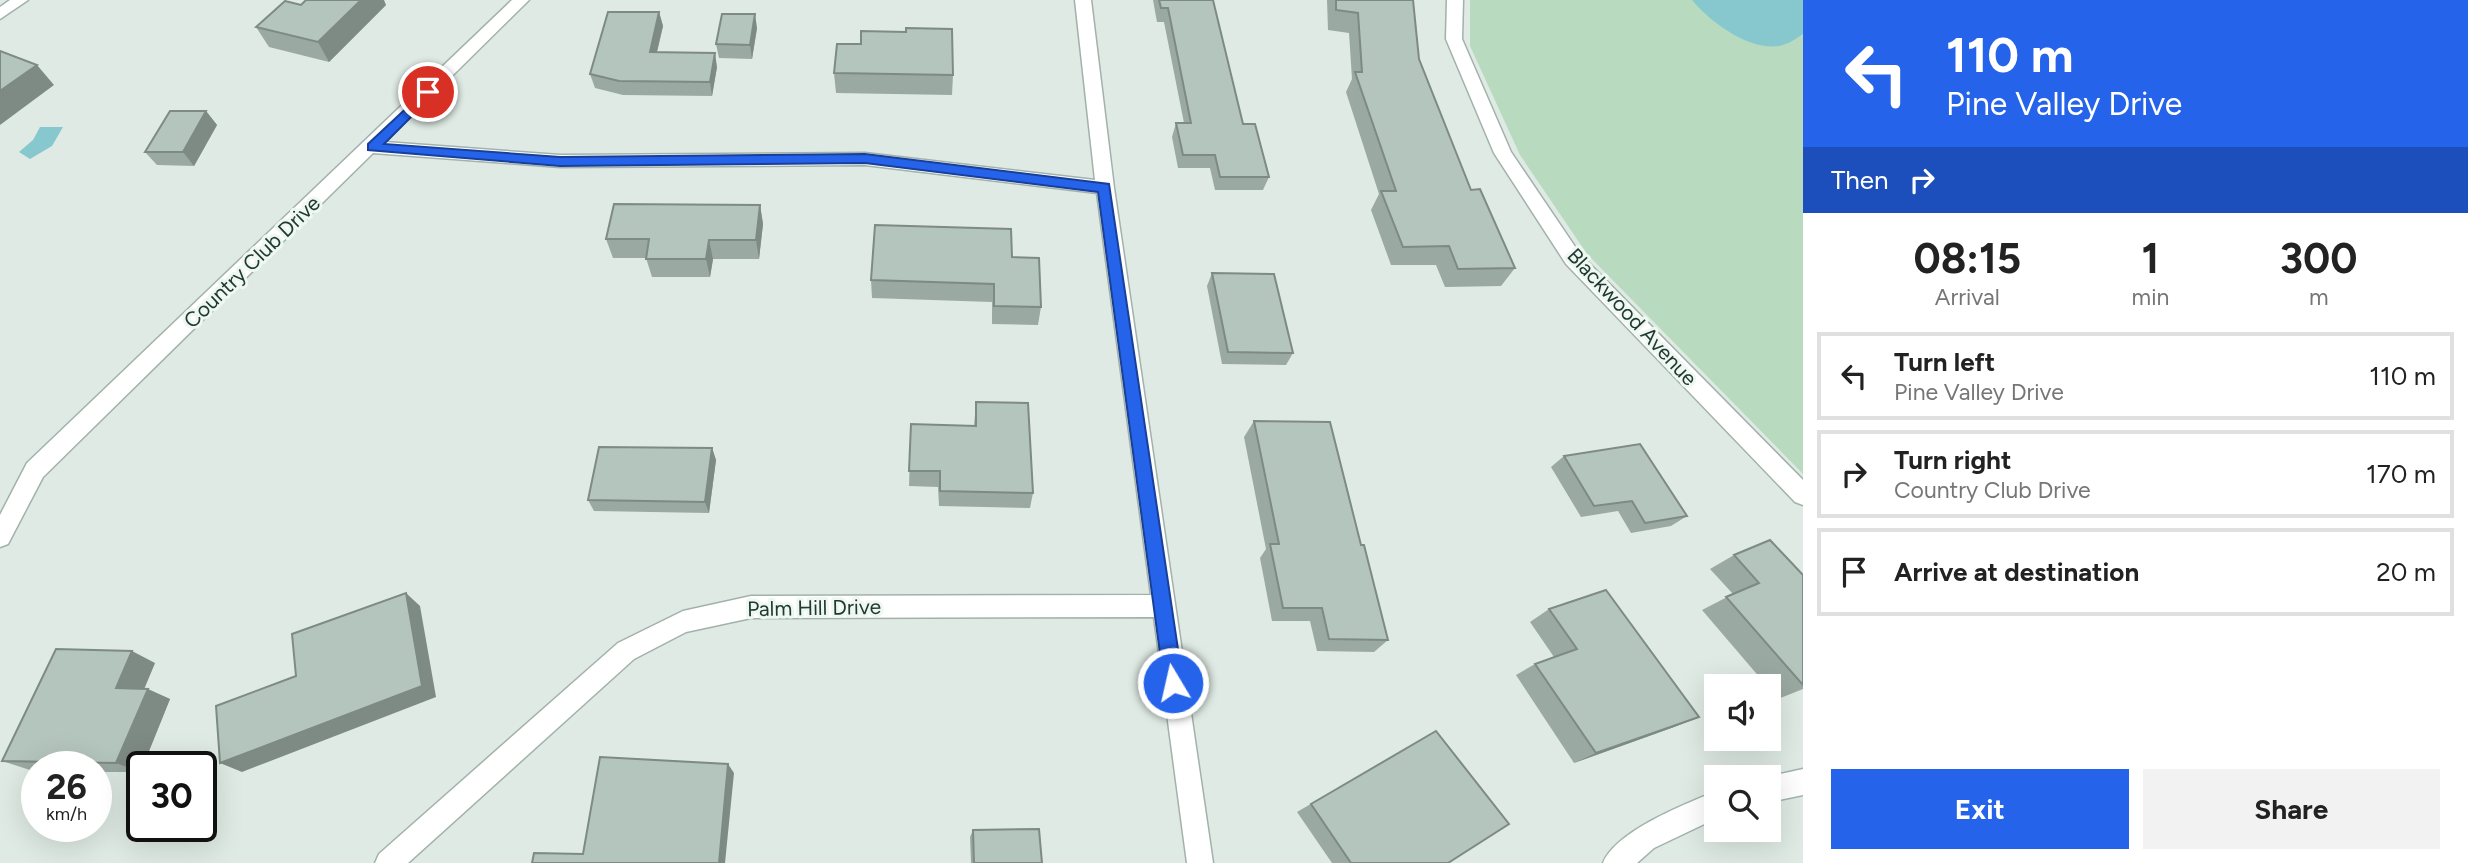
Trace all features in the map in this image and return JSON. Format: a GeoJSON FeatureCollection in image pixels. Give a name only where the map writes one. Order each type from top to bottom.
{"type":"FeatureCollection","features":[{"type":"Feature","properties":{"kind":"street"},"geometry":{"type":"LineString","coordinates":[[0,14],[20,0]]}},
{"type":"Feature","properties":{"kind":"street","name":"Country Club Drive"},"geometry":{"type":"LineString","coordinates":[[0,537],[35,470],[521,0]]}},
{"type":"Feature","properties":{"kind":"street"},"geometry":{"type":"LineString","coordinates":[[1083,0],[1105,188],[1200,863]]}},
{"type":"Feature","properties":{"kind":"street","name":"Blackwood Avenue"},"geometry":{"type":"LineString","coordinates":[[1455,0],[1454,39],[1503,153],[1573,259],[1803,495]]}},
{"type":"Feature","properties":{"kind":"street"},"geometry":{"type":"LineString","coordinates":[[372,147],[560,162],[865,159],[1105,188]]}},
{"type":"Feature","properties":{"kind":"street","name":"Palm Hill Drive"},"geometry":{"type":"LineString","coordinates":[[388,863],[626,652],[683,622],[751,607],[1162,606]]}},
{"type":"Feature","properties":{"kind":"street"},"geometry":{"type":"LineString","coordinates":[[1781,787],[1803,782]]}},
{"type":"Feature","properties":{"kind":"street"},"geometry":{"type":"LineString","coordinates":[[1616,863],[1645,839],[1704,810]]}},
{"type":"Feature","properties":{"kind":"green space"},"geometry":{"type":"Polygon","coordinates":[[[1470,0],[1803,0],[1803,474],[1587,254],[1520,155],[1470,46],[1470,0]]]}},
{"type":"Feature","properties":{"kind":"water"},"geometry":{"type":"Polygon","coordinates":[[[1692,0],[1803,0],[1803,34],[1783,45],[1759,45],[1746,41],[1721,26],[1692,0]]]}},
{"type":"Feature","properties":{"kind":"water"},"geometry":{"type":"Polygon","coordinates":[[[40,127],[63,127],[52,146],[30,159],[19,152],[33,140],[40,127]]]}},
{"type":"Feature","properties":{"kind":"building"},"geometry":{"type":"Polygon","coordinates":[[[306,0],[361,0],[318,42],[256,27],[285,1],[301,5],[306,0]]]}},
{"type":"Feature","properties":{"kind":"building"},"geometry":{"type":"Polygon","coordinates":[[[1159,0],[1213,0],[1243,124],[1255,124],[1269,177],[1220,177],[1215,155],[1183,155],[1176,123],[1191,123],[1168,8],[1161,8],[1159,0]]]}},
{"type":"Feature","properties":{"kind":"building"},"geometry":{"type":"Polygon","coordinates":[[[1336,0],[1413,0],[1419,59],[1471,190],[1480,189],[1515,268],[1458,269],[1449,246],[1403,247],[1381,191],[1396,191],[1355,72],[1362,72],[1358,13],[1336,10],[1336,0]]]}},
{"type":"Feature","properties":{"kind":"building"},"geometry":{"type":"Polygon","coordinates":[[[608,12],[659,12],[650,52],[715,53],[710,82],[619,81],[590,74],[608,12]]]}},
{"type":"Feature","properties":{"kind":"building"},"geometry":{"type":"Polygon","coordinates":[[[722,14],[755,14],[750,45],[716,44],[722,14]]]}},
{"type":"Feature","properties":{"kind":"building"},"geometry":{"type":"Polygon","coordinates":[[[906,28],[952,29],[953,75],[834,73],[837,44],[861,44],[861,31],[906,32],[906,28]]]}},
{"type":"Feature","properties":{"kind":"building"},"geometry":{"type":"Polygon","coordinates":[[[0,51],[37,65],[0,91],[0,51]]]}},
{"type":"Feature","properties":{"kind":"building"},"geometry":{"type":"Polygon","coordinates":[[[170,111],[206,111],[183,152],[145,152],[170,111]]]}},
{"type":"Feature","properties":{"kind":"building"},"geometry":{"type":"Polygon","coordinates":[[[614,204],[760,205],[756,240],[709,240],[706,259],[646,259],[649,239],[606,239],[614,204]]]}},
{"type":"Feature","properties":{"kind":"building"},"geometry":{"type":"Polygon","coordinates":[[[875,225],[1011,229],[1012,257],[1039,258],[1041,307],[994,306],[994,284],[871,280],[875,225]]]}},
{"type":"Feature","properties":{"kind":"building"},"geometry":{"type":"Polygon","coordinates":[[[1212,273],[1274,274],[1293,353],[1228,352],[1212,273]]]}},
{"type":"Feature","properties":{"kind":"building"},"geometry":{"type":"Polygon","coordinates":[[[976,402],[1028,403],[1033,493],[940,491],[940,471],[909,471],[911,424],[976,426],[976,402]]]}},
{"type":"Feature","properties":{"kind":"building"},"geometry":{"type":"Polygon","coordinates":[[[1254,421],[1330,422],[1388,640],[1329,639],[1322,608],[1283,608],[1270,544],[1279,544],[1254,421]]]}},
{"type":"Feature","properties":{"kind":"building"},"geometry":{"type":"Polygon","coordinates":[[[1640,444],[1687,516],[1645,523],[1632,501],[1594,506],[1564,456],[1640,444]]]}},
{"type":"Feature","properties":{"kind":"building"},"geometry":{"type":"Polygon","coordinates":[[[599,447],[712,448],[705,502],[588,500],[599,447]]]}},
{"type":"Feature","properties":{"kind":"building"},"geometry":{"type":"Polygon","coordinates":[[[1770,540],[1803,575],[1803,685],[1726,597],[1759,583],[1734,555],[1770,540]]]}},
{"type":"Feature","properties":{"kind":"building"},"geometry":{"type":"Polygon","coordinates":[[[1606,590],[1699,717],[1596,753],[1535,664],[1577,649],[1549,609],[1606,590]]]}},
{"type":"Feature","properties":{"kind":"building"},"geometry":{"type":"Polygon","coordinates":[[[406,593],[422,686],[220,763],[216,706],[296,676],[292,634],[406,593]]]}},
{"type":"Feature","properties":{"kind":"building"},"geometry":{"type":"Polygon","coordinates":[[[56,649],[132,651],[116,688],[148,689],[116,763],[112,763],[112,751],[21,751],[21,761],[2,761],[56,649]]]}},
{"type":"Feature","properties":{"kind":"building"},"geometry":{"type":"Polygon","coordinates":[[[1436,731],[1509,824],[1448,863],[1351,863],[1311,804],[1436,731]]]}},
{"type":"Feature","properties":{"kind":"building"},"geometry":{"type":"Polygon","coordinates":[[[600,757],[728,764],[719,863],[532,863],[534,853],[583,854],[600,757]]]}},
{"type":"Feature","properties":{"kind":"building"},"geometry":{"type":"Polygon","coordinates":[[[1039,829],[1042,863],[974,863],[973,830],[1039,829]]]}},
{"type":"Feature","properties":{"kind":"route"},"geometry":{"type":"LineString","coordinates":[[428,92],[372,147],[560,162],[865,159],[1105,188],[1173,683]]}}]}
